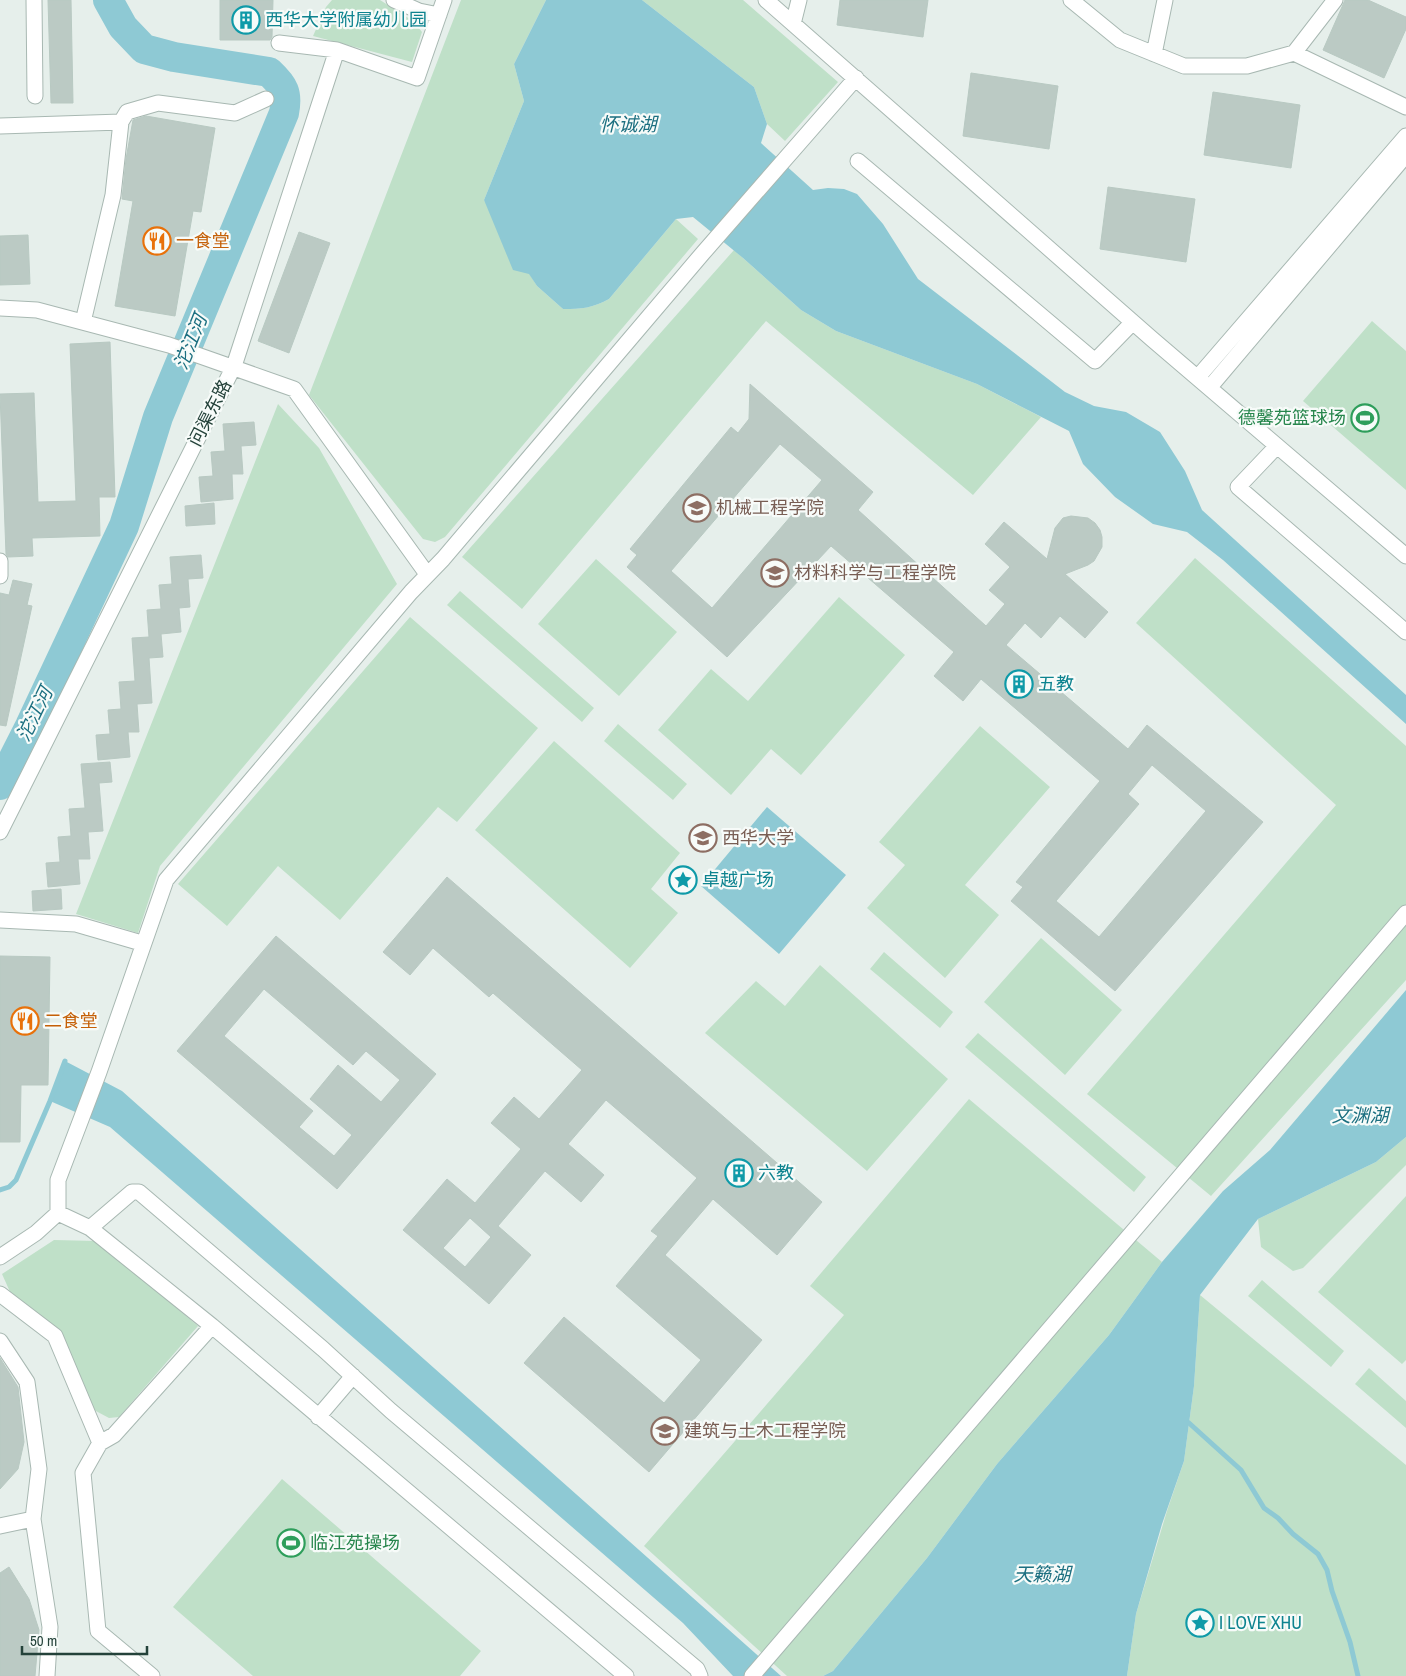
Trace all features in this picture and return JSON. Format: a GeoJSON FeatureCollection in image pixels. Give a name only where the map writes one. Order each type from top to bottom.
{"type":"FeatureCollection","features":[{"type":"Feature","properties":{"kind":"street"},"geometry":{"type":"LineString","coordinates":[[34,0],[35,96]]}},
{"type":"Feature","properties":{"kind":"street"},"geometry":{"type":"LineString","coordinates":[[394,0],[419,11],[439,15]]}},
{"type":"Feature","properties":{"kind":"street"},"geometry":{"type":"LineString","coordinates":[[279,43],[337,50],[417,78],[444,0]]}},
{"type":"Feature","properties":{"kind":"street"},"geometry":{"type":"LineString","coordinates":[[766,0],[1133,322],[1406,556]]}},
{"type":"Feature","properties":{"kind":"street"},"geometry":{"type":"LineString","coordinates":[[793,24],[799,0]]}},
{"type":"Feature","properties":{"kind":"street"},"geometry":{"type":"LineString","coordinates":[[1070,0],[1120,40],[1184,66],[1247,66],[1294,53],[1335,0]]}},
{"type":"Feature","properties":{"kind":"street"},"geometry":{"type":"LineString","coordinates":[[1154,54],[1165,0]]}},
{"type":"Feature","properties":{"kind":"street","name":"问渠东路"},"geometry":{"type":"LineString","coordinates":[[0,832],[230,365],[337,50]]}},
{"type":"Feature","properties":{"kind":"street"},"geometry":{"type":"LineString","coordinates":[[1294,53],[1406,107]]}},
{"type":"Feature","properties":{"kind":"street"},"geometry":{"type":"LineString","coordinates":[[0,1257],[36,1233],[58,1213],[58,1180],[99,1072],[166,880],[427,574],[443,559],[703,253],[856,78]]}},
{"type":"Feature","properties":{"kind":"street"},"geometry":{"type":"LineString","coordinates":[[83,322],[113,195],[120,122],[127,112],[158,104],[235,113],[266,99]]}},
{"type":"Feature","properties":{"kind":"street"},"geometry":{"type":"LineString","coordinates":[[0,126],[120,122]]}},
{"type":"Feature","properties":{"kind":"street"},"geometry":{"type":"LineString","coordinates":[[1204,382],[1406,136]]}},
{"type":"Feature","properties":{"kind":"street"},"geometry":{"type":"LineString","coordinates":[[1204,382],[1406,155]]}},
{"type":"Feature","properties":{"kind":"street"},"geometry":{"type":"LineString","coordinates":[[858,161],[1095,361],[1133,322]]}},
{"type":"Feature","properties":{"kind":"street"},"geometry":{"type":"LineString","coordinates":[[0,308],[37,310],[169,344],[294,389],[427,574]]}},
{"type":"Feature","properties":{"kind":"street"},"geometry":{"type":"LineString","coordinates":[[1277,446],[1238,487],[1406,632]]}},
{"type":"Feature","properties":{"kind":"street"},"geometry":{"type":"LineString","coordinates":[[0,561],[0,576]]}},
{"type":"Feature","properties":{"kind":"street"},"geometry":{"type":"LineString","coordinates":[[752,1676],[1406,913]]}},
{"type":"Feature","properties":{"kind":"street"},"geometry":{"type":"LineString","coordinates":[[0,920],[76,924],[138,942]]}},
{"type":"Feature","properties":{"kind":"street"},"geometry":{"type":"LineString","coordinates":[[90,1228],[132,1192],[139,1192],[391,1411],[697,1669],[700,1676]]}},
{"type":"Feature","properties":{"kind":"street"},"geometry":{"type":"LineString","coordinates":[[58,1213],[90,1228],[212,1326],[626,1676]]}},
{"type":"Feature","properties":{"kind":"street"},"geometry":{"type":"LineString","coordinates":[[0,1294],[55,1336],[100,1443]]}},
{"type":"Feature","properties":{"kind":"street"},"geometry":{"type":"LineString","coordinates":[[152,1676],[98,1631],[83,1473],[100,1443],[114,1435],[212,1326]]}},
{"type":"Feature","properties":{"kind":"street"},"geometry":{"type":"LineString","coordinates":[[0,1341],[28,1382],[39,1469],[33,1519],[50,1627],[47,1676]]}},
{"type":"Feature","properties":{"kind":"street"},"geometry":{"type":"LineString","coordinates":[[318,1417],[353,1376]]}},
{"type":"Feature","properties":{"kind":"street"},"geometry":{"type":"LineString","coordinates":[[0,1526],[33,1519]]}},
{"type":"Feature","properties":{"kind":"green space"},"geometry":{"type":"Polygon","coordinates":[[[332,0],[380,0],[413,21],[422,32],[412,62],[313,36],[326,7],[332,0]]]}},
{"type":"Feature","properties":{"kind":"green space"},"geometry":{"type":"Polygon","coordinates":[[[461,0],[546,0],[514,64],[524,101],[484,200],[537,286],[563,309],[592,306],[609,299],[676,219],[698,239],[445,537],[435,542],[423,539],[309,395],[461,0]]]}},
{"type":"Feature","properties":{"kind":"green space"},"geometry":{"type":"Polygon","coordinates":[[[642,0],[743,0],[838,82],[785,141],[767,124],[754,87],[642,0]]]}},
{"type":"Feature","properties":{"kind":"green space"},"geometry":{"type":"Polygon","coordinates":[[[734,250],[801,310],[836,331],[977,384],[1041,417],[973,495],[766,321],[522,609],[462,557],[734,250]]]}},
{"type":"Feature","properties":{"kind":"green space","name":"德馨苑篮球场"},"geometry":{"type":"Polygon","coordinates":[[[1372,321],[1406,351],[1406,490],[1303,401],[1372,321]]]}},
{"type":"Feature","properties":{"kind":"green space"},"geometry":{"type":"Polygon","coordinates":[[[278,404],[319,448],[397,584],[160,866],[138,933],[76,914],[278,404]]]}},
{"type":"Feature","properties":{"kind":"green space"},"geometry":{"type":"Polygon","coordinates":[[[1195,558],[1406,746],[1406,980],[1211,1196],[1087,1094],[1336,805],[1136,623],[1195,558]]]}},
{"type":"Feature","properties":{"kind":"green space"},"geometry":{"type":"Polygon","coordinates":[[[596,559],[677,632],[619,696],[538,624],[596,559]]]}},
{"type":"Feature","properties":{"kind":"green space"},"geometry":{"type":"Polygon","coordinates":[[[460,591],[594,708],[582,722],[447,605],[460,591]]]}},
{"type":"Feature","properties":{"kind":"green space"},"geometry":{"type":"Polygon","coordinates":[[[839,597],[905,655],[801,775],[771,749],[731,795],[658,730],[711,669],[748,701],[839,597]]]}},
{"type":"Feature","properties":{"kind":"green space"},"geometry":{"type":"Polygon","coordinates":[[[410,617],[538,728],[457,822],[438,807],[340,920],[278,866],[227,926],[178,884],[410,617]]]}},
{"type":"Feature","properties":{"kind":"green space"},"geometry":{"type":"Polygon","coordinates":[[[618,724],[687,784],[673,800],[604,741],[618,724]]]}},
{"type":"Feature","properties":{"kind":"green space"},"geometry":{"type":"Polygon","coordinates":[[[980,726],[1050,787],[965,885],[999,915],[945,978],[867,908],[905,865],[879,842],[980,726]]]}},
{"type":"Feature","properties":{"kind":"green space"},"geometry":{"type":"Polygon","coordinates":[[[554,741],[680,853],[651,889],[678,913],[630,968],[475,830],[554,741]]]}},
{"type":"Feature","properties":{"kind":"green space"},"geometry":{"type":"Polygon","coordinates":[[[1041,938],[1122,1010],[1065,1075],[984,1002],[1041,938]]]}},
{"type":"Feature","properties":{"kind":"green space"},"geometry":{"type":"Polygon","coordinates":[[[884,952],[953,1012],[940,1028],[870,969],[884,952]]]}},
{"type":"Feature","properties":{"kind":"green space"},"geometry":{"type":"Polygon","coordinates":[[[820,965],[948,1079],[867,1171],[705,1033],[756,981],[785,1006],[820,965]]]}},
{"type":"Feature","properties":{"kind":"green space"},"geometry":{"type":"Polygon","coordinates":[[[978,1033],[1146,1177],[1134,1192],[965,1047],[978,1033]]]}},
{"type":"Feature","properties":{"kind":"green space"},"geometry":{"type":"Polygon","coordinates":[[[969,1099],[1162,1262],[1109,1335],[997,1464],[927,1558],[833,1671],[823,1676],[787,1676],[644,1546],[844,1315],[810,1286],[969,1099]]]}},
{"type":"Feature","properties":{"kind":"green space"},"geometry":{"type":"Polygon","coordinates":[[[1406,1137],[1406,1165],[1303,1268],[1293,1271],[1261,1247],[1258,1219],[1376,1162],[1406,1137]]]}},
{"type":"Feature","properties":{"kind":"green space"},"geometry":{"type":"Polygon","coordinates":[[[1406,1196],[1406,1360],[1402,1364],[1318,1292],[1406,1196]]]}},
{"type":"Feature","properties":{"kind":"green space"},"geometry":{"type":"Polygon","coordinates":[[[54,1240],[97,1241],[198,1326],[119,1417],[109,1418],[94,1410],[62,1334],[11,1294],[2,1274],[54,1240]]]}},
{"type":"Feature","properties":{"kind":"green space"},"geometry":{"type":"Polygon","coordinates":[[[1262,1280],[1344,1351],[1331,1367],[1248,1296],[1262,1280]]]}},
{"type":"Feature","properties":{"kind":"green space"},"geometry":{"type":"Polygon","coordinates":[[[1200,1295],[1406,1465],[1406,1676],[1127,1676],[1136,1614],[1184,1461],[1194,1386],[1200,1295]]]}},
{"type":"Feature","properties":{"kind":"green space"},"geometry":{"type":"Polygon","coordinates":[[[1369,1368],[1406,1401],[1406,1428],[1355,1384],[1369,1368]]]}},
{"type":"Feature","properties":{"kind":"green space","name":"临江苑操场"},"geometry":{"type":"Polygon","coordinates":[[[282,1479],[481,1651],[460,1676],[253,1676],[173,1607],[282,1479]]]}},
{"type":"Feature","properties":{"kind":"water","name":"怀诚湖"},"geometry":{"type":"Polygon","coordinates":[[[546,0],[642,0],[754,87],[767,124],[761,143],[813,190],[828,188],[844,189],[857,194],[883,224],[918,279],[1065,392],[1094,406],[1126,412],[1160,432],[1185,471],[1202,510],[1406,695],[1406,724],[1223,560],[1187,532],[1153,524],[1115,497],[1083,464],[1069,431],[977,384],[836,331],[801,310],[743,258],[693,217],[676,219],[609,299],[592,306],[563,309],[537,286],[529,274],[513,270],[484,200],[524,101],[514,64],[546,0]]]}},
{"type":"Feature","properties":{"kind":"water"},"geometry":{"type":"Polygon","coordinates":[[[767,807],[846,875],[779,954],[701,886],[767,807]]]}},
{"type":"Feature","properties":{"kind":"water","name":"天籁湖"},"geometry":{"type":"Polygon","coordinates":[[[1406,990],[1406,1137],[1376,1162],[1258,1219],[1200,1295],[1194,1386],[1184,1461],[1162,1524],[1136,1614],[1127,1676],[823,1676],[833,1671],[927,1558],[997,1464],[1109,1335],[1162,1262],[1223,1191],[1270,1150],[1406,990]]]}},
{"type":"Feature","properties":{"kind":"water"},"geometry":{"type":"Polygon","coordinates":[[[65,1061],[122,1091],[781,1676],[733,1676],[683,1623],[110,1127],[50,1101],[65,1061]]]}},
{"type":"Feature","properties":{"kind":"building"},"geometry":{"type":"Polygon","coordinates":[[[48,0],[71,0],[73,103],[51,103],[48,0]]]}},
{"type":"Feature","properties":{"kind":"building","name":"西华大学附属幼儿园"},"geometry":{"type":"Polygon","coordinates":[[[220,0],[273,0],[272,37],[270,40],[220,40],[220,0]]]}},
{"type":"Feature","properties":{"kind":"building"},"geometry":{"type":"Polygon","coordinates":[[[840,0],[928,0],[923,37],[837,25],[840,0]]]}},
{"type":"Feature","properties":{"kind":"building"},"geometry":{"type":"Polygon","coordinates":[[[1345,0],[1368,0],[1406,17],[1406,29],[1384,78],[1323,50],[1345,0]]]}},
{"type":"Feature","properties":{"kind":"building"},"geometry":{"type":"Polygon","coordinates":[[[971,73],[1058,86],[1049,149],[963,136],[971,73]]]}},
{"type":"Feature","properties":{"kind":"building"},"geometry":{"type":"Polygon","coordinates":[[[1213,92],[1300,105],[1291,168],[1204,155],[1213,92]]]}},
{"type":"Feature","properties":{"kind":"building"},"geometry":{"type":"Polygon","coordinates":[[[146,116],[215,128],[201,212],[193,211],[175,316],[115,306],[133,201],[122,199],[126,159],[133,120],[146,116]]]}},
{"type":"Feature","properties":{"kind":"building"},"geometry":{"type":"Polygon","coordinates":[[[1108,187],[1195,199],[1186,262],[1100,249],[1108,187]]]}},
{"type":"Feature","properties":{"kind":"building"},"geometry":{"type":"Polygon","coordinates":[[[299,232],[330,243],[289,353],[258,341],[299,232]]]}},
{"type":"Feature","properties":{"kind":"building"},"geometry":{"type":"Polygon","coordinates":[[[28,235],[30,284],[0,285],[0,236],[28,235]]]}},
{"type":"Feature","properties":{"kind":"building"},"geometry":{"type":"Polygon","coordinates":[[[110,342],[115,497],[99,497],[100,536],[32,538],[33,556],[8,557],[6,554],[0,394],[34,393],[38,502],[76,501],[70,344],[110,342]]]}},
{"type":"Feature","properties":{"kind":"building","name":"五教"},"geometry":{"type":"Polygon","coordinates":[[[750,384],[873,492],[858,510],[986,626],[1005,604],[989,590],[1010,567],[985,544],[1004,522],[1047,559],[1055,528],[1063,518],[1071,516],[1088,518],[1100,530],[1102,547],[1094,561],[1065,574],[1108,612],[1085,638],[1060,616],[1041,638],[1025,623],[1006,645],[1128,749],[1147,725],[1263,822],[1115,991],[1011,901],[1023,887],[1016,882],[1100,781],[981,679],[963,701],[934,676],[954,652],[831,546],[727,657],[627,567],[637,555],[630,549],[731,427],[738,433],[749,419],[750,384]],[[780,444],[671,571],[712,608],[822,480],[780,444]],[[1152,765],[1128,794],[1139,804],[1056,901],[1099,937],[1206,811],[1152,765]]]}},
{"type":"Feature","properties":{"kind":"building"},"geometry":{"type":"Polygon","coordinates":[[[254,422],[256,445],[241,446],[243,474],[232,474],[233,499],[201,502],[199,477],[213,476],[211,452],[225,451],[223,424],[254,422]]]}},
{"type":"Feature","properties":{"kind":"building"},"geometry":{"type":"Polygon","coordinates":[[[214,503],[215,524],[186,526],[185,506],[214,503]]]}},
{"type":"Feature","properties":{"kind":"building"},"geometry":{"type":"Polygon","coordinates":[[[201,555],[203,578],[188,579],[190,607],[179,608],[181,632],[161,634],[163,657],[149,658],[152,703],[137,704],[139,732],[128,732],[130,757],[98,760],[96,735],[110,734],[108,710],[121,709],[119,682],[135,681],[132,638],[149,637],[147,610],[161,609],[159,585],[172,584],[170,557],[201,555]]]}},
{"type":"Feature","properties":{"kind":"building"},"geometry":{"type":"Polygon","coordinates":[[[13,580],[32,584],[27,605],[32,606],[6,726],[0,725],[0,593],[9,595],[13,580]]]}},
{"type":"Feature","properties":{"kind":"building"},"geometry":{"type":"Polygon","coordinates":[[[110,762],[112,782],[99,783],[103,831],[88,832],[90,859],[78,859],[80,884],[48,887],[46,863],[60,862],[58,837],[71,836],[69,809],[85,808],[81,764],[110,762]]]}},
{"type":"Feature","properties":{"kind":"building","name":"六教"},"geometry":{"type":"Polygon","coordinates":[[[447,877],[822,1202],[777,1255],[713,1199],[665,1255],[762,1340],[649,1472],[524,1363],[564,1317],[664,1403],[701,1360],[616,1286],[658,1236],[651,1231],[697,1178],[606,1100],[568,1144],[604,1175],[581,1202],[545,1171],[498,1226],[531,1255],[489,1304],[403,1230],[447,1179],[475,1203],[521,1149],[491,1123],[514,1097],[539,1119],[582,1070],[493,993],[489,997],[433,948],[410,975],[383,952],[447,877]],[[470,1218],[443,1248],[465,1267],[491,1237],[470,1218]]]}},
{"type":"Feature","properties":{"kind":"building"},"geometry":{"type":"Polygon","coordinates":[[[61,889],[62,909],[33,911],[32,891],[61,889]]]}},
{"type":"Feature","properties":{"kind":"building"},"geometry":{"type":"Polygon","coordinates":[[[276,936],[436,1074],[337,1189],[177,1051],[276,936]],[[264,989],[224,1036],[313,1111],[299,1127],[334,1156],[352,1135],[310,1099],[338,1065],[381,1102],[400,1080],[366,1051],[353,1065],[264,989]]]}},
{"type":"Feature","properties":{"kind":"building","name":"二食堂"},"geometry":{"type":"Polygon","coordinates":[[[0,956],[50,957],[48,1085],[21,1085],[20,1142],[0,1142],[0,956]]]}},
{"type":"Feature","properties":{"kind":"building"},"geometry":{"type":"Polygon","coordinates":[[[0,1358],[18,1387],[24,1442],[18,1469],[0,1489],[0,1358]]]}},
{"type":"Feature","properties":{"kind":"building"},"geometry":{"type":"Polygon","coordinates":[[[9,1567],[29,1599],[39,1630],[35,1676],[0,1676],[0,1573],[9,1567]]]}},
{"type":"Feature","properties":{"kind":"waterway","name":"沱江河"},"geometry":{"type":"LineString","coordinates":[[0,785],[30,726],[124,526],[158,417],[284,113],[285,106],[284,90],[269,72],[174,57],[144,49],[123,27],[108,0]]}},
{"type":"Feature","properties":{"kind":"waterway"},"geometry":{"type":"LineString","coordinates":[[0,1190],[9,1187],[16,1180],[65,1061]]}},
{"type":"Feature","properties":{"kind":"waterway"},"geometry":{"type":"LineString","coordinates":[[1189,1423],[1241,1470],[1264,1508],[1318,1554],[1327,1570],[1332,1591],[1350,1642],[1358,1676]]}},
{"type":"Feature","properties":{"kind":"place","name":"西华大学附属幼儿园"},"geometry":{"type":"Point","coordinates":[246,20]}},
{"type":"Feature","properties":{"kind":"place","name":"一食堂"},"geometry":{"type":"Point","coordinates":[157,241]}},
{"type":"Feature","properties":{"kind":"place","name":"德馨苑篮球场"},"geometry":{"type":"Point","coordinates":[1365,418]}},
{"type":"Feature","properties":{"kind":"place","name":"机械工程学院"},"geometry":{"type":"Point","coordinates":[697,508]}},
{"type":"Feature","properties":{"kind":"place","name":"材料科学与工程学院"},"geometry":{"type":"Point","coordinates":[775,573]}},
{"type":"Feature","properties":{"kind":"place","name":"五教"},"geometry":{"type":"Point","coordinates":[1019,684]}},
{"type":"Feature","properties":{"kind":"place","name":"西华大学"},"geometry":{"type":"Point","coordinates":[703,838]}},
{"type":"Feature","properties":{"kind":"place","name":"卓越广场"},"geometry":{"type":"Point","coordinates":[683,880]}},
{"type":"Feature","properties":{"kind":"place","name":"二食堂"},"geometry":{"type":"Point","coordinates":[25,1021]}},
{"type":"Feature","properties":{"kind":"place","name":"六教"},"geometry":{"type":"Point","coordinates":[739,1173]}},
{"type":"Feature","properties":{"kind":"place","name":"建筑与土木工程学院"},"geometry":{"type":"Point","coordinates":[665,1431]}},
{"type":"Feature","properties":{"kind":"place","name":"临江苑操场"},"geometry":{"type":"Point","coordinates":[291,1543]}},
{"type":"Feature","properties":{"kind":"place","name":"I LOVE XHU"},"geometry":{"type":"Point","coordinates":[1200,1623]}},
{"type":"Feature","properties":{"kind":"water label","name":"文渊湖"},"geometry":{"type":"Point","coordinates":[1360,1115]}}]}
